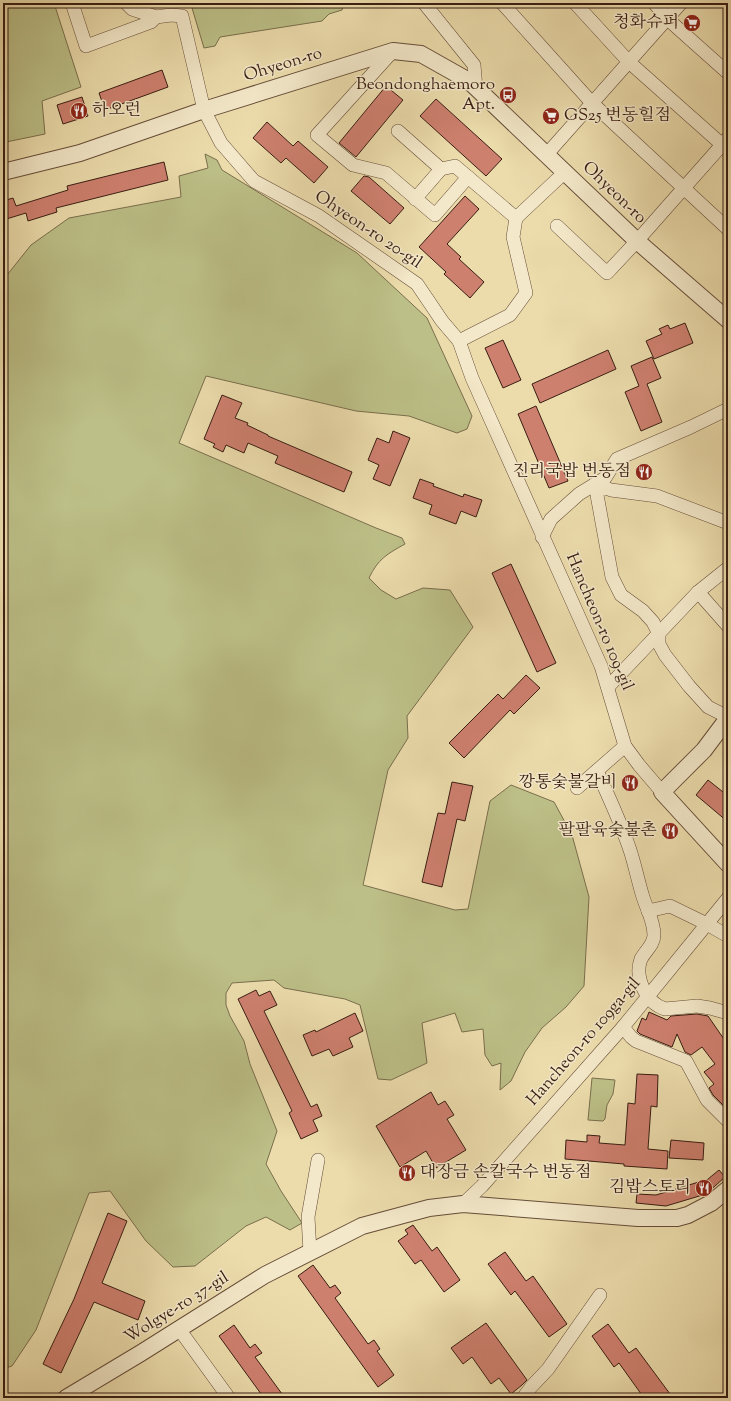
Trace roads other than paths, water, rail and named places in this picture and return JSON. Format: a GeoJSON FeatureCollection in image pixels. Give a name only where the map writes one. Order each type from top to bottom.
{"type":"FeatureCollection","features":[{"type":"Feature","properties":{"kind":"street"},"geometry":{"type":"LineString","coordinates":[[72,3],[86,46],[151,22],[156,17],[132,9],[126,3]]}},
{"type":"Feature","properties":{"kind":"street"},"geometry":{"type":"LineString","coordinates":[[502,3],[592,104],[728,229]]}},
{"type":"Feature","properties":{"kind":"street"},"geometry":{"type":"LineString","coordinates":[[575,3],[629,62],[726,144],[684,188],[638,242]]}},
{"type":"Feature","properties":{"kind":"street"},"geometry":{"type":"LineString","coordinates":[[654,3],[668,18],[728,73]]}},
{"type":"Feature","properties":{"kind":"street"},"geometry":{"type":"LineString","coordinates":[[547,154],[681,3]]}},
{"type":"Feature","properties":{"kind":"street"},"geometry":{"type":"LineString","coordinates":[[427,4],[474,65],[476,88]]}},
{"type":"Feature","properties":{"kind":"street","name":"Ohyeon-ro 20-gil"},"geometry":{"type":"LineString","coordinates":[[156,17],[171,15],[182,16],[204,110],[221,143],[254,181],[319,216],[417,284],[442,321],[459,341],[472,378],[542,537]]}},
{"type":"Feature","properties":{"kind":"street"},"geometry":{"type":"LineString","coordinates":[[393,51],[317,135],[353,165],[386,173],[435,215],[468,177]]}},
{"type":"Feature","properties":{"kind":"street","name":"Ohyeon-ro"},"geometry":{"type":"LineString","coordinates":[[3,172],[80,153],[204,110],[393,51],[421,54],[469,81],[638,242],[727,315]]}},
{"type":"Feature","properties":{"kind":"street"},"geometry":{"type":"LineString","coordinates":[[398,131],[441,168]]}},
{"type":"Feature","properties":{"kind":"street"},"geometry":{"type":"LineString","coordinates":[[415,198],[441,168],[455,166],[516,218],[513,237],[526,293],[510,315],[459,341]]}},
{"type":"Feature","properties":{"kind":"street","name":"Ohyeon-ro"},"geometry":{"type":"LineString","coordinates":[[516,218],[565,172]]}},
{"type":"Feature","properties":{"kind":"street","name":"Ohyeon-ro"},"geometry":{"type":"LineString","coordinates":[[557,226],[607,272],[638,242]]}},
{"type":"Feature","properties":{"kind":"street"},"geometry":{"type":"LineString","coordinates":[[542,537],[551,519],[579,494],[605,478],[617,459],[691,427],[728,409]]}},
{"type":"Feature","properties":{"kind":"street"},"geometry":{"type":"LineString","coordinates":[[595,484],[611,490],[657,496],[728,523]]}},
{"type":"Feature","properties":{"kind":"street"},"geometry":{"type":"LineString","coordinates":[[595,484],[612,577],[620,595],[643,611],[653,622],[659,634],[659,644],[665,655],[688,686],[708,707],[728,718],[704,750],[662,792]]}},
{"type":"Feature","properties":{"kind":"street","name":"Hancheon-ro 109-gil"},"geometry":{"type":"LineString","coordinates":[[542,537],[601,666],[625,746],[639,766],[728,864]]}},
{"type":"Feature","properties":{"kind":"street"},"geometry":{"type":"LineString","coordinates":[[608,687],[698,592],[728,568]]}},
{"type":"Feature","properties":{"kind":"street"},"geometry":{"type":"LineString","coordinates":[[698,592],[728,626]]}},
{"type":"Feature","properties":{"kind":"street"},"geometry":{"type":"LineString","coordinates":[[577,788],[625,746]]}},
{"type":"Feature","properties":{"kind":"street"},"geometry":{"type":"LineString","coordinates":[[597,771],[614,806],[652,922],[653,940],[642,956],[639,969],[640,982],[648,997],[660,1007],[665,1009],[697,1006],[728,1012]]}},
{"type":"Feature","properties":{"kind":"street","name":"Hancheon-ro 109ga-gil"},"geometry":{"type":"LineString","coordinates":[[463,1204],[482,1186],[623,1027],[728,898]]}},
{"type":"Feature","properties":{"kind":"street"},"geometry":{"type":"LineString","coordinates":[[648,911],[670,906],[728,936]]}},
{"type":"Feature","properties":{"kind":"street"},"geometry":{"type":"LineString","coordinates":[[623,1027],[636,1041],[686,1061],[707,1100],[728,1121]]}},
{"type":"Feature","properties":{"kind":"street"},"geometry":{"type":"LineString","coordinates":[[310,1252],[308,1216],[318,1160]]}},
{"type":"Feature","properties":{"kind":"street","name":"Wolgye-ro 37-gil"},"geometry":{"type":"LineString","coordinates":[[66,1398],[180,1329],[264,1275],[362,1226],[429,1208],[463,1204],[638,1218],[677,1218],[688,1215],[711,1203],[728,1188]]}},
{"type":"Feature","properties":{"kind":"street"},"geometry":{"type":"LineString","coordinates":[[523,1398],[548,1369],[600,1295]]}},
{"type":"Feature","properties":{"kind":"street"},"geometry":{"type":"LineString","coordinates":[[180,1329],[229,1398]]}},
{"type":"Feature","properties":{"kind":"place","name":"청화슈퍼"},"geometry":{"type":"Point","coordinates":[692,23]}},
{"type":"Feature","properties":{"kind":"place","name":"Beondonghaemoro Apt."},"geometry":{"type":"Point","coordinates":[508,95]}},
{"type":"Feature","properties":{"kind":"place","name":"하오런"},"geometry":{"type":"Point","coordinates":[79,111]}},
{"type":"Feature","properties":{"kind":"place","name":"GS25 번동힐점"},"geometry":{"type":"Point","coordinates":[551,116]}},
{"type":"Feature","properties":{"kind":"place","name":"진리국밥 번동점"},"geometry":{"type":"Point","coordinates":[644,472]}},
{"type":"Feature","properties":{"kind":"place","name":"깡통숯불갈비"},"geometry":{"type":"Point","coordinates":[630,783]}},
{"type":"Feature","properties":{"kind":"place","name":"팔팔육숯불촌"},"geometry":{"type":"Point","coordinates":[670,831]}},
{"type":"Feature","properties":{"kind":"place","name":"대장금 손칼국수 번동점"},"geometry":{"type":"Point","coordinates":[407,1173]}},
{"type":"Feature","properties":{"kind":"place","name":"김밥스토리"},"geometry":{"type":"Point","coordinates":[704,1188]}}]}
